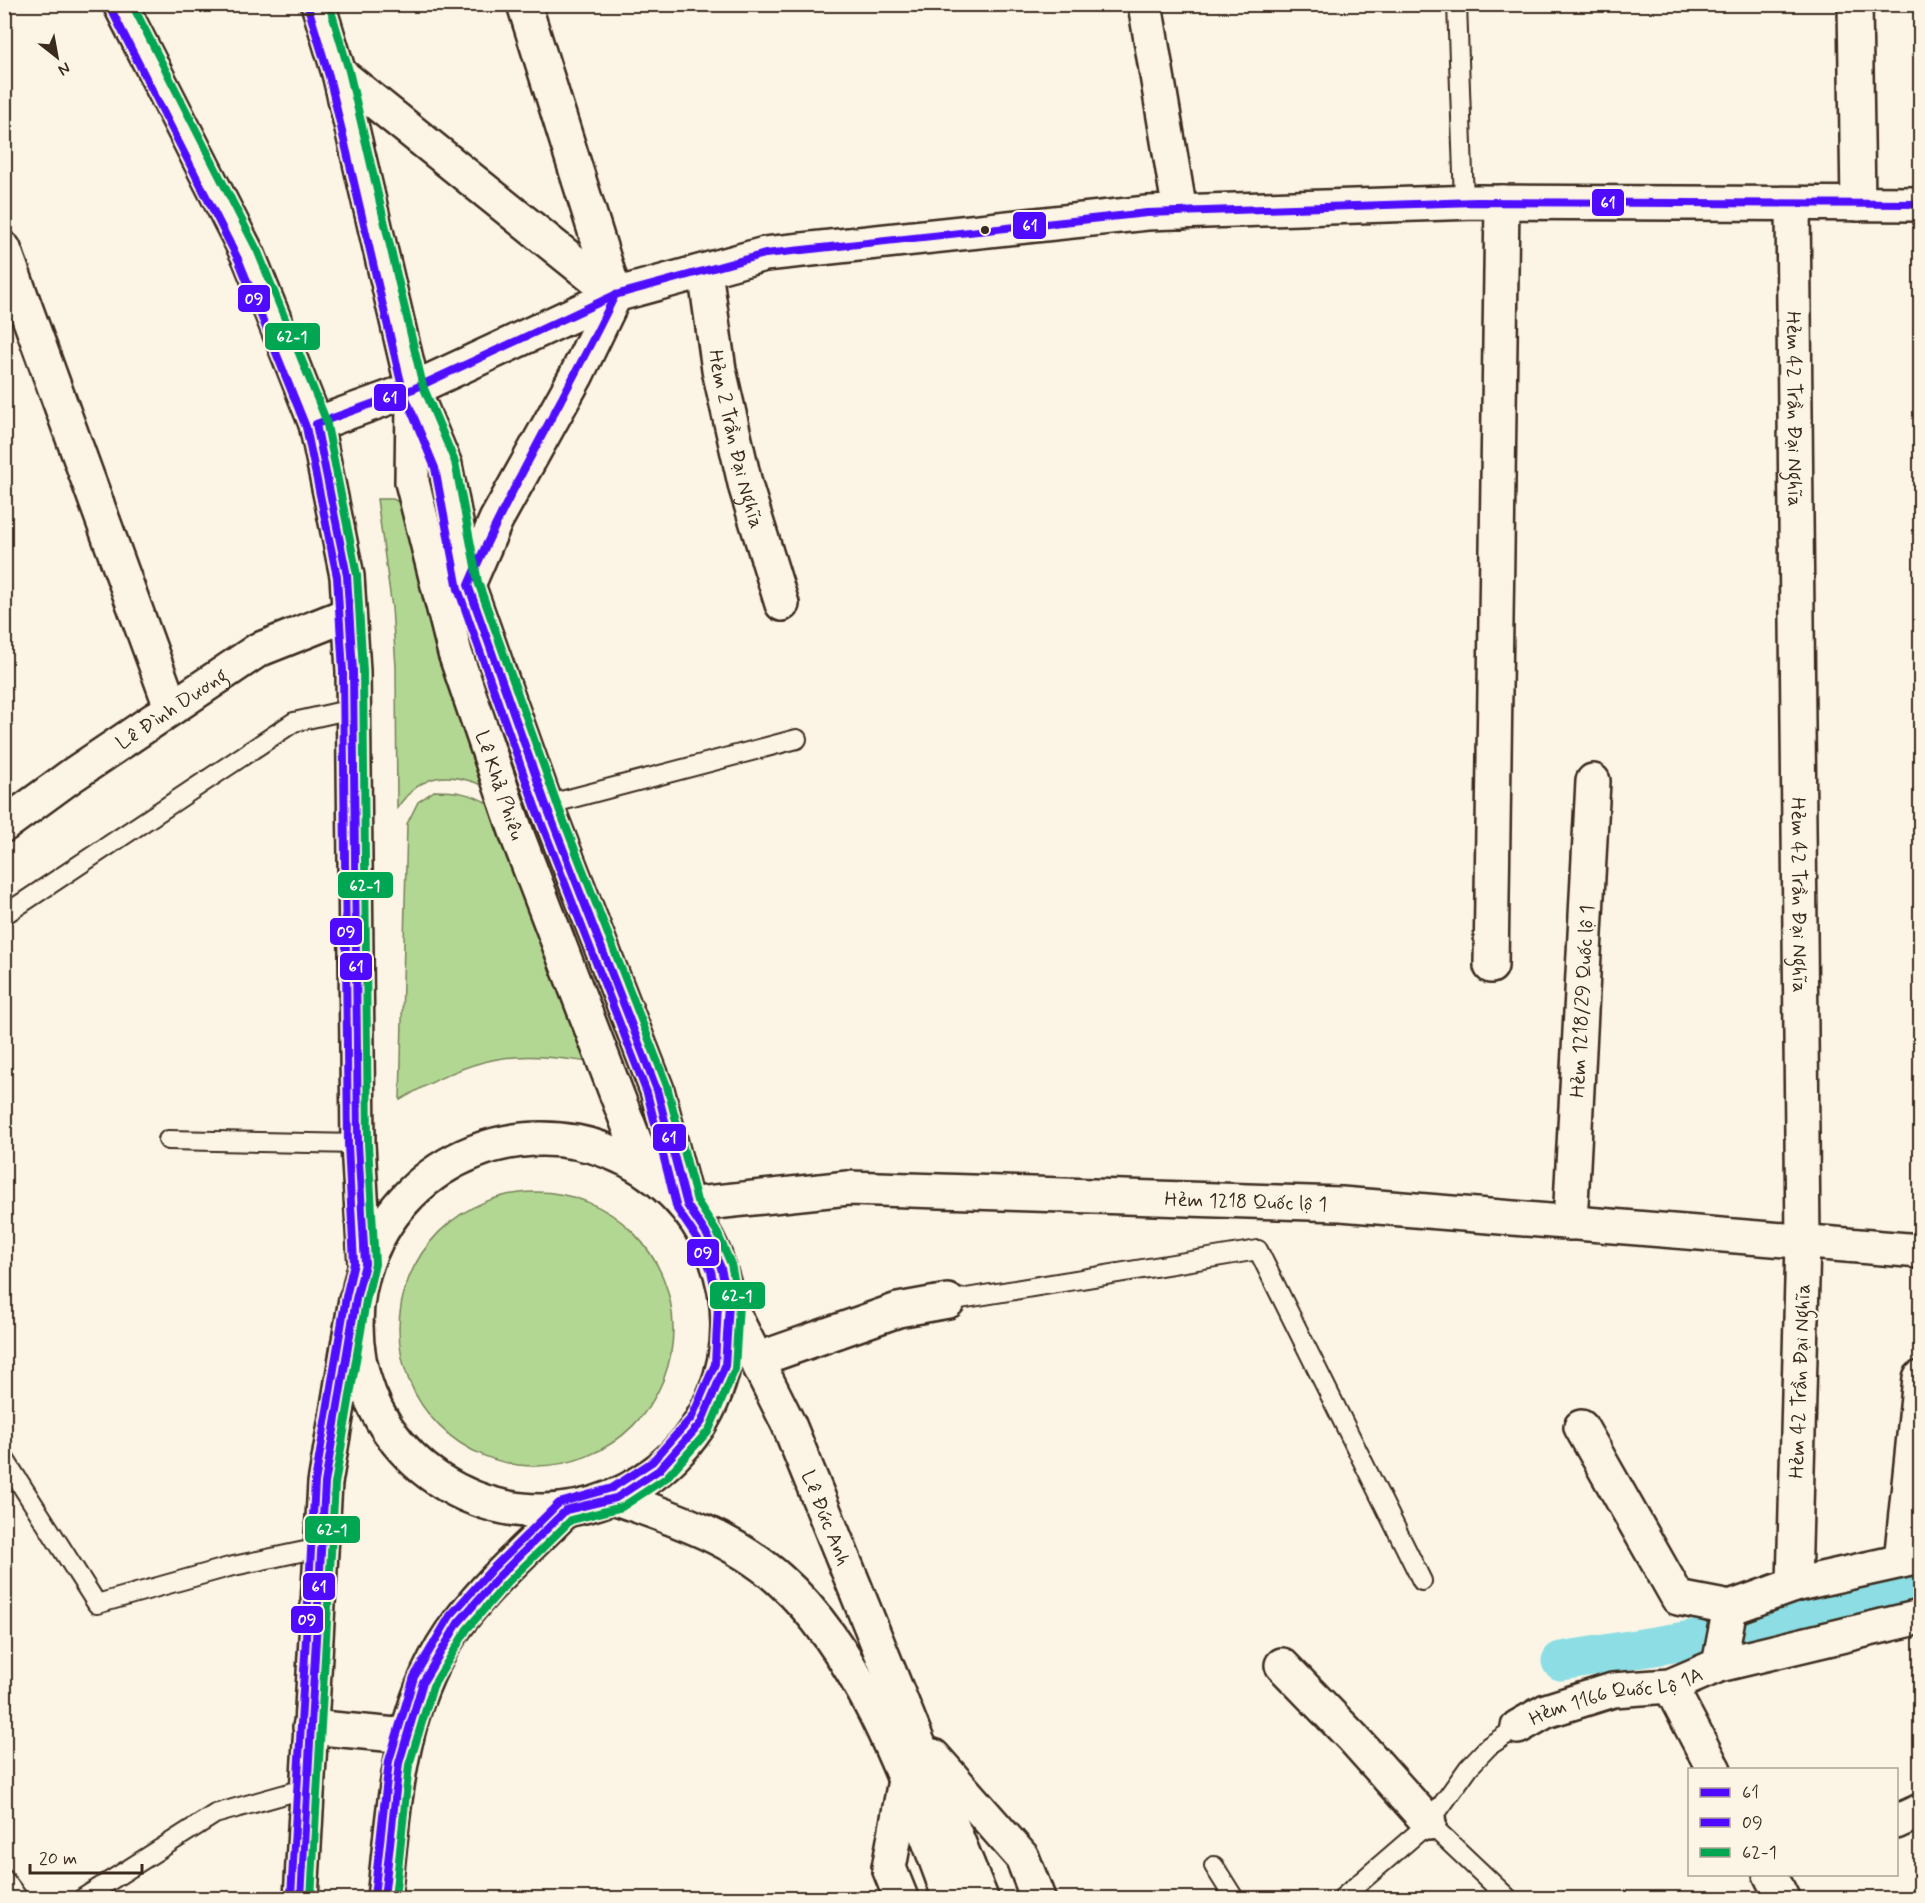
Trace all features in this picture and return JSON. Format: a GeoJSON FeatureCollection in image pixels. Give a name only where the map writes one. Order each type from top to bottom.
{"type":"FeatureCollection","features":[{"type":"Feature","properties":{"kind":"main road"},"geometry":{"type":"LineString","coordinates":[[120,4],[249,257],[316,424],[347,576],[353,670],[358,1144],[364,1264],[324,1484],[301,1899]]}},
{"type":"Feature","properties":{"kind":"main road","name":"Lê Khả Phiêu"},"geometry":{"type":"LineString","coordinates":[[318,4],[339,73],[413,389],[445,465],[468,585],[546,805],[657,1090],[687,1205]]}},
{"type":"Feature","properties":{"kind":"main road"},"geometry":{"type":"LineString","coordinates":[[468,585],[496,520],[560,406],[615,295],[524,4]]}},
{"type":"Feature","properties":{"kind":"main road"},"geometry":{"type":"LineString","coordinates":[[1145,4],[1180,212]]}},
{"type":"Feature","properties":{"kind":"main road"},"geometry":{"type":"LineString","coordinates":[[1855,4],[1858,204]]}},
{"type":"Feature","properties":{"kind":"main road"},"geometry":{"type":"LineString","coordinates":[[339,73],[615,295]]}},
{"type":"Feature","properties":{"kind":"main road"},"geometry":{"type":"LineString","coordinates":[[316,424],[413,389],[615,295],[765,254],[1147,213],[1464,202],[1920,204]]}},
{"type":"Feature","properties":{"kind":"main road"},"geometry":{"type":"LineString","coordinates":[[1491,966],[1502,202]]}},
{"type":"Feature","properties":{"kind":"main road","name":"Hẻm 42 Trần Đại Nghĩa"},"geometry":{"type":"LineString","coordinates":[[1793,205],[1803,1242],[1794,1585]]}},
{"type":"Feature","properties":{"kind":"main road"},"geometry":{"type":"LineString","coordinates":[[4,249],[171,707]]}},
{"type":"Feature","properties":{"kind":"main road","name":"Hẻm 2 Trần Đại Nghĩa"},"geometry":{"type":"LineString","coordinates":[[705,271],[719,370],[746,488],[782,604]]}},
{"type":"Feature","properties":{"kind":"main road","name":"Lê Khả Phiêu"},"geometry":{"type":"LineString","coordinates":[[413,389],[412,482],[455,653],[519,840],[645,1168]]}},
{"type":"Feature","properties":{"kind":"main road","name":"Lê Đình Dương"},"geometry":{"type":"LineString","coordinates":[[4,825],[171,707],[258,650],[350,614]]}},
{"type":"Feature","properties":{"kind":"main road","name":"Hẻm 1218/29 Quốc lộ 1"},"geometry":{"type":"LineString","coordinates":[[1570,1222],[1593,781]]}},
{"type":"Feature","properties":{"kind":"main road"},"geometry":{"type":"LineString","coordinates":[[356,1299],[354,1336],[360,1373],[383,1425],[421,1469],[470,1498],[527,1511],[566,1510],[616,1498],[659,1470],[701,1423],[725,1366],[729,1304],[721,1268],[707,1235],[687,1205],[645,1168],[593,1144],[538,1138],[482,1148],[432,1174],[392,1214],[364,1264]]}},
{"type":"Feature","properties":{"kind":"main road","name":"Hẻm 1218 Quốc lộ 1"},"geometry":{"type":"LineString","coordinates":[[687,1205],[848,1188],[1341,1204],[1920,1251]]}},
{"type":"Feature","properties":{"kind":"main road"},"geometry":{"type":"LineString","coordinates":[[756,1360],[898,1310],[948,1301]]}},
{"type":"Feature","properties":{"kind":"main road","name":"Lê Đức Anh"},"geometry":{"type":"LineString","coordinates":[[729,1304],[789,1425],[981,1899]]}},
{"type":"Feature","properties":{"kind":"main road"},"geometry":{"type":"LineString","coordinates":[[1581,1427],[1678,1598],[1730,1608],[1794,1585],[1911,1559],[1920,1378]]}},
{"type":"Feature","properties":{"kind":"main road"},"geometry":{"type":"LineString","coordinates":[[616,1498],[687,1524],[738,1550],[779,1579],[822,1626],[857,1682],[906,1778],[950,1899]]}},
{"type":"Feature","properties":{"kind":"main road"},"geometry":{"type":"LineString","coordinates":[[384,1899],[399,1763],[423,1682],[458,1623],[499,1576],[566,1510]]}},
{"type":"Feature","properties":{"kind":"main road"},"geometry":{"type":"LineString","coordinates":[[1719,1665],[1730,1608]]}},
{"type":"Feature","properties":{"kind":"main road","name":"Hẻm 1166 Quốc Lộ 1A"},"geometry":{"type":"LineString","coordinates":[[1518,1727],[1546,1711],[1613,1690],[1670,1686],[1719,1665],[1920,1617]]}},
{"type":"Feature","properties":{"kind":"main road"},"geometry":{"type":"LineString","coordinates":[[1282,1665],[1353,1738],[1429,1823]]}},
{"type":"Feature","properties":{"kind":"main road"},"geometry":{"type":"LineString","coordinates":[[1670,1686],[1713,1768]]}},
{"type":"Feature","properties":{"kind":"main road"},"geometry":{"type":"LineString","coordinates":[[310,1727],[407,1736]]}},
{"type":"Feature","properties":{"kind":"main road","name":"Lê Đức Anh"},"geometry":{"type":"LineString","coordinates":[[916,1736],[1022,1857],[1038,1899]]}},
{"type":"Feature","properties":{"kind":"main road"},"geometry":{"type":"LineString","coordinates":[[901,1899],[889,1869],[906,1778]]}},
{"type":"Feature","properties":{"kind":"main road"},"geometry":{"type":"LineString","coordinates":[[1898,1821],[1920,1811]]}},
{"type":"Feature","properties":{"kind":"lane"},"geometry":{"type":"LineString","coordinates":[[1457,4],[1464,202]]}},
{"type":"Feature","properties":{"kind":"lane"},"geometry":{"type":"LineString","coordinates":[[4,915],[294,722],[352,709]]}},
{"type":"Feature","properties":{"kind":"lane"},"geometry":{"type":"LineString","coordinates":[[546,805],[797,739]]}},
{"type":"Feature","properties":{"kind":"lane"},"geometry":{"type":"LineString","coordinates":[[168,1140],[358,1144]]}},
{"type":"Feature","properties":{"kind":"lane"},"geometry":{"type":"LineString","coordinates":[[948,1301],[1258,1250],[1422,1581]]}},
{"type":"Feature","properties":{"kind":"lane"},"geometry":{"type":"LineString","coordinates":[[4,1458],[97,1604],[229,1567],[319,1548]]}},
{"type":"Feature","properties":{"kind":"lane","name":"Hẻm 1166 Quốc Lộ 1A"},"geometry":{"type":"LineString","coordinates":[[1342,1899],[1429,1823],[1469,1767],[1489,1746],[1518,1727]]}},
{"type":"Feature","properties":{"kind":"lane"},"geometry":{"type":"LineString","coordinates":[[83,1899],[215,1814],[307,1788]]}},
{"type":"Feature","properties":{"kind":"lane"},"geometry":{"type":"LineString","coordinates":[[1429,1823],[1508,1899]]}},
{"type":"Feature","properties":{"kind":"lane"},"geometry":{"type":"LineString","coordinates":[[1214,1866],[1234,1899]]}},
{"type":"Feature","properties":{"kind":"lane"},"geometry":{"type":"LineString","coordinates":[[4,1879],[18,1899]]}},
{"type":"Feature","properties":{"kind":"green space"},"geometry":{"type":"Polygon","coordinates":[[[377,499],[393,499],[401,503],[494,790],[466,780],[441,777],[418,786],[397,808],[396,667],[392,608],[377,499]]]}},
{"type":"Feature","properties":{"kind":"green space"},"geometry":{"type":"Polygon","coordinates":[[[434,791],[463,793],[489,804],[595,1063],[539,1057],[493,1060],[450,1074],[400,1100],[407,824],[418,802],[434,791]]]}},
{"type":"Feature","properties":{"kind":"green space"},"geometry":{"type":"Polygon","coordinates":[[[549,1192],[589,1202],[612,1215],[633,1232],[650,1253],[663,1276],[671,1302],[673,1329],[671,1356],[663,1382],[650,1405],[633,1426],[612,1443],[589,1456],[563,1464],[523,1466],[483,1456],[471,1450],[449,1435],[430,1416],[409,1382],[401,1356],[399,1316],[409,1276],[415,1264],[430,1242],[449,1223],[483,1202],[509,1194],[549,1192]]]}},
{"type":"Feature","properties":{"kind":"waterway"},"geometry":{"type":"LineString","coordinates":[[1561,1661],[1735,1633],[1920,1586]]}},
{"type":"Feature","properties":{"kind":"transit line","name":"62-1"},"geometry":{"type":"LineString","coordinates":[[132,4],[258,252],[326,420],[357,575],[363,671],[368,1144],[375,1264],[366,1301],[335,1484],[311,1898]]}},
{"type":"Feature","properties":{"kind":"transit line","name":"62-1"},"geometry":{"type":"LineString","coordinates":[[329,4],[349,71],[423,386],[455,462],[478,582],[556,801],[667,1086],[697,1201],[716,1230],[731,1264],[739,1304],[735,1369],[709,1430],[666,1478],[622,1507],[571,1520],[507,1583],[467,1629],[433,1686],[409,1765],[395,1898]]}},
{"type":"Feature","properties":{"kind":"transit line","name":"09"},"geometry":{"type":"LineString","coordinates":[[308,7],[329,76],[403,391],[435,468],[458,589],[536,809],[647,1093],[677,1209],[698,1240],[711,1271],[718,1305],[715,1364],[692,1417],[652,1462],[612,1488],[559,1503],[492,1569],[450,1616],[414,1677],[389,1761],[374,1897]]}},
{"type":"Feature","properties":{"kind":"transit line","name":"09"},"geometry":{"type":"LineString","coordinates":[[111,9],[239,261],[306,427],[337,577],[343,671],[348,1144],[354,1263],[346,1297],[315,1482],[291,1897]]}},
{"type":"Feature","properties":{"kind":"transit line","name":"61"},"geometry":{"type":"LineString","coordinates":[[301,1898],[325,1483],[356,1299],[365,1264],[358,1144],[353,671],[347,576],[316,424],[413,389],[615,295],[765,254],[1147,213],[1476,202],[1920,204]]}},
{"type":"Feature","properties":{"kind":"transit line","name":"61"},"geometry":{"type":"LineString","coordinates":[[384,1898],[399,1763],[423,1682],[458,1623],[499,1576],[566,1510],[616,1498],[659,1470],[701,1423],[725,1366],[729,1304],[721,1268],[707,1235],[687,1205],[657,1090],[546,805],[468,585],[502,511],[615,295]]}}]}
